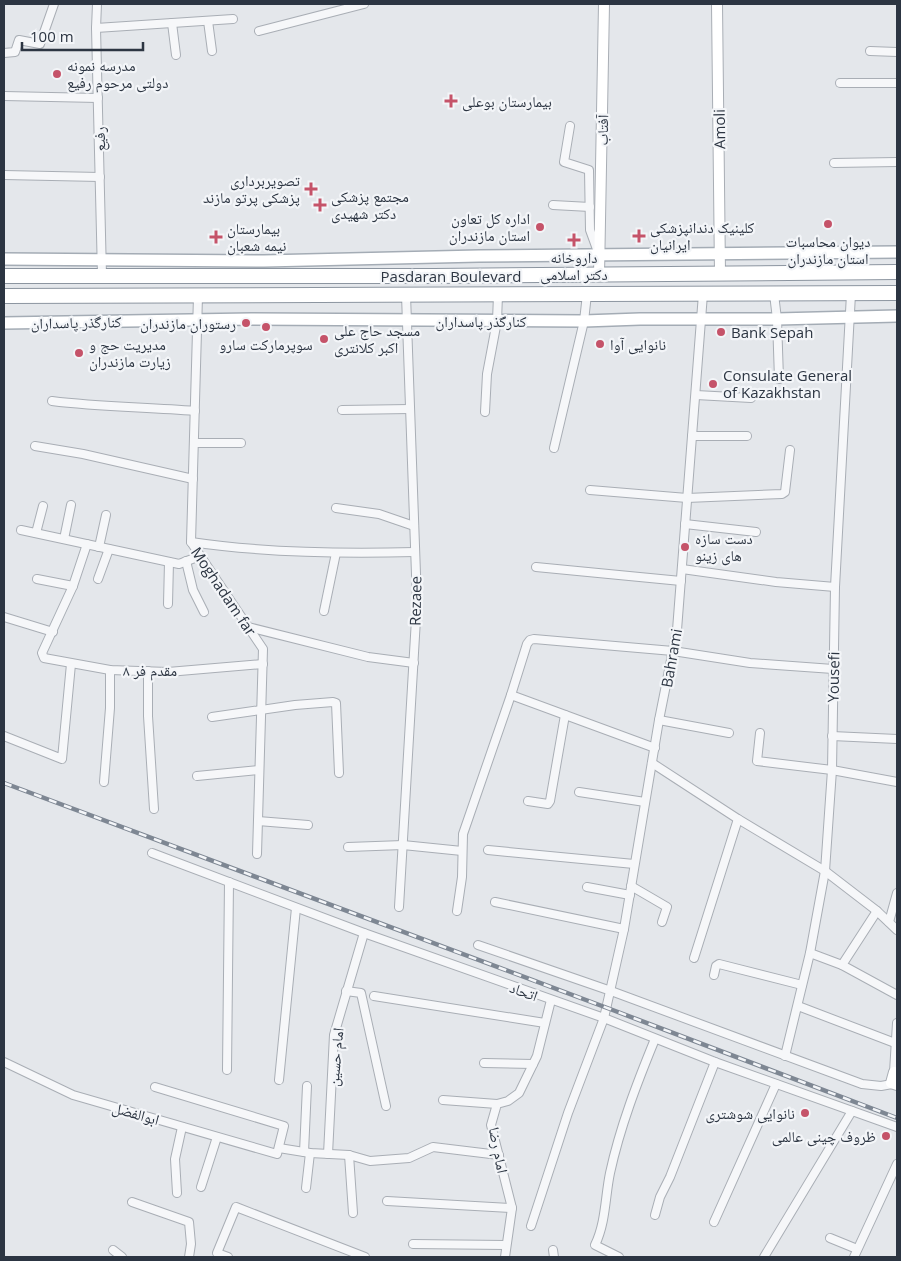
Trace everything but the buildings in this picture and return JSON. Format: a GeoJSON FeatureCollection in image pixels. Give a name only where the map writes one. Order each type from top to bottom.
{"type":"FeatureCollection","features":[{"type":"Feature","properties":{"kind":"highway","name":"Pasdaran Boulevard"},"geometry":{"type":"LineString","coordinates":[[4,276],[599,275],[897,272]]}},
{"type":"Feature","properties":{"kind":"highway","name":"Pasdaran Boulevard"},"geometry":{"type":"LineString","coordinates":[[4,296],[897,294]]}},
{"type":"Feature","properties":{"kind":"main road","name":"آفتاب"},"geometry":{"type":"LineString","coordinates":[[599,275],[604,4]]}},
{"type":"Feature","properties":{"kind":"main road","name":"Amoli"},"geometry":{"type":"LineString","coordinates":[[717,4],[720,274]]}},
{"type":"Feature","properties":{"kind":"main road"},"geometry":{"type":"LineString","coordinates":[[4,259],[102,258],[264,261],[897,252]]}},
{"type":"Feature","properties":{"kind":"main road","name":"کنارگذر پاسداران"},"geometry":{"type":"LineString","coordinates":[[4,323],[197,320],[584,321],[897,316]]}},
{"type":"Feature","properties":{"kind":"main road"},"geometry":{"type":"LineString","coordinates":[[895,1084],[896,1073]]}},
{"type":"Feature","properties":{"kind":"street"},"geometry":{"type":"LineString","coordinates":[[4,53],[15,52],[19,40],[40,44],[54,4]]}},
{"type":"Feature","properties":{"kind":"street","name":"رفیع"},"geometry":{"type":"LineString","coordinates":[[97,4],[102,275]]}},
{"type":"Feature","properties":{"kind":"street"},"geometry":{"type":"LineString","coordinates":[[259,31],[364,4]]}},
{"type":"Feature","properties":{"kind":"street"},"geometry":{"type":"LineString","coordinates":[[96,28],[233,19]]}},
{"type":"Feature","properties":{"kind":"street"},"geometry":{"type":"LineString","coordinates":[[208,21],[212,51]]}},
{"type":"Feature","properties":{"kind":"street"},"geometry":{"type":"LineString","coordinates":[[172,23],[176,55]]}},
{"type":"Feature","properties":{"kind":"street"},"geometry":{"type":"LineString","coordinates":[[870,51],[897,52]]}},
{"type":"Feature","properties":{"kind":"street"},"geometry":{"type":"LineString","coordinates":[[840,83],[897,83]]}},
{"type":"Feature","properties":{"kind":"street"},"geometry":{"type":"LineString","coordinates":[[4,96],[98,98]]}},
{"type":"Feature","properties":{"kind":"street"},"geometry":{"type":"LineString","coordinates":[[570,126],[564,162],[589,170],[590,230],[599,255]]}},
{"type":"Feature","properties":{"kind":"street"},"geometry":{"type":"LineString","coordinates":[[834,163],[897,162]]}},
{"type":"Feature","properties":{"kind":"street"},"geometry":{"type":"LineString","coordinates":[[4,175],[100,177]]}},
{"type":"Feature","properties":{"kind":"street"},"geometry":{"type":"LineString","coordinates":[[553,205],[590,207]]}},
{"type":"Feature","properties":{"kind":"street"},"geometry":{"type":"LineString","coordinates":[[554,448],[584,321],[586,294]]}},
{"type":"Feature","properties":{"kind":"street","name":"Bahrami"},"geometry":{"type":"LineString","coordinates":[[531,1226],[568,1113],[604,1018],[624,928],[677,630],[703,294]]}},
{"type":"Feature","properties":{"kind":"street"},"geometry":{"type":"LineString","coordinates":[[774,294],[778,319],[779,378]]}},
{"type":"Feature","properties":{"kind":"street","name":"Yousefi"},"geometry":{"type":"LineString","coordinates":[[785,1056],[810,953],[825,872],[832,770],[835,587],[851,294]]}},
{"type":"Feature","properties":{"kind":"street","name":"Rezaee"},"geometry":{"type":"LineString","coordinates":[[400,907],[417,602],[406,295]]}},
{"type":"Feature","properties":{"kind":"street"},"geometry":{"type":"LineString","coordinates":[[485,412],[487,374],[497,321],[498,295]]}},
{"type":"Feature","properties":{"kind":"street","name":"Moghadam far"},"geometry":{"type":"LineString","coordinates":[[198,296],[191,542],[263,649],[257,854]]}},
{"type":"Feature","properties":{"kind":"street"},"geometry":{"type":"LineString","coordinates":[[696,395],[751,398]]}},
{"type":"Feature","properties":{"kind":"street"},"geometry":{"type":"LineString","coordinates":[[52,401],[86,405],[194,411]]}},
{"type":"Feature","properties":{"kind":"street"},"geometry":{"type":"LineString","coordinates":[[342,410],[410,409]]}},
{"type":"Feature","properties":{"kind":"street"},"geometry":{"type":"LineString","coordinates":[[692,436],[747,436]]}},
{"type":"Feature","properties":{"kind":"street"},"geometry":{"type":"LineString","coordinates":[[194,443],[241,443]]}},
{"type":"Feature","properties":{"kind":"street"},"geometry":{"type":"LineString","coordinates":[[35,446],[83,454],[193,479]]}},
{"type":"Feature","properties":{"kind":"street"},"geometry":{"type":"LineString","coordinates":[[590,490],[687,498],[784,494],[786,492],[790,450]]}},
{"type":"Feature","properties":{"kind":"street"},"geometry":{"type":"LineString","coordinates":[[64,539],[71,505]]}},
{"type":"Feature","properties":{"kind":"street"},"geometry":{"type":"LineString","coordinates":[[36,533],[43,506]]}},
{"type":"Feature","properties":{"kind":"street"},"geometry":{"type":"LineString","coordinates":[[336,508],[379,514],[414,526]]}},
{"type":"Feature","properties":{"kind":"street"},"geometry":{"type":"LineString","coordinates":[[99,547],[106,515]]}},
{"type":"Feature","properties":{"kind":"street"},"geometry":{"type":"LineString","coordinates":[[685,524],[756,532]]}},
{"type":"Feature","properties":{"kind":"street"},"geometry":{"type":"LineString","coordinates":[[21,530],[179,564],[200,556]]}},
{"type":"Feature","properties":{"kind":"street"},"geometry":{"type":"LineString","coordinates":[[191,542],[216,546],[336,553],[415,552]]}},
{"type":"Feature","properties":{"kind":"street"},"geometry":{"type":"LineString","coordinates":[[4,617],[53,632],[73,586],[87,544]]}},
{"type":"Feature","properties":{"kind":"street"},"geometry":{"type":"LineString","coordinates":[[98,579],[108,549]]}},
{"type":"Feature","properties":{"kind":"street"},"geometry":{"type":"LineString","coordinates":[[324,611],[336,553]]}},
{"type":"Feature","properties":{"kind":"street"},"geometry":{"type":"LineString","coordinates":[[186,561],[193,590],[204,612]]}},
{"type":"Feature","properties":{"kind":"street"},"geometry":{"type":"LineString","coordinates":[[168,604],[169,562]]}},
{"type":"Feature","properties":{"kind":"street"},"geometry":{"type":"LineString","coordinates":[[536,567],[681,581]]}},
{"type":"Feature","properties":{"kind":"street"},"geometry":{"type":"LineString","coordinates":[[682,569],[756,580],[835,587]]}},
{"type":"Feature","properties":{"kind":"street"},"geometry":{"type":"LineString","coordinates":[[37,579],[73,586]]}},
{"type":"Feature","properties":{"kind":"street"},"geometry":{"type":"LineString","coordinates":[[248,627],[368,657],[414,662]]}},
{"type":"Feature","properties":{"kind":"street","name":"مقدم فر ۸"},"geometry":{"type":"LineString","coordinates":[[53,632],[42,653],[44,658],[110,670],[168,672],[262,664]]}},
{"type":"Feature","properties":{"kind":"street"},"geometry":{"type":"LineString","coordinates":[[457,911],[462,877],[463,834],[527,644],[530,640],[673,651],[750,663],[833,669]]}},
{"type":"Feature","properties":{"kind":"street"},"geometry":{"type":"LineString","coordinates":[[4,736],[62,759],[71,664]]}},
{"type":"Feature","properties":{"kind":"street"},"geometry":{"type":"LineString","coordinates":[[104,782],[110,708],[110,670]]}},
{"type":"Feature","properties":{"kind":"street"},"geometry":{"type":"LineString","coordinates":[[148,671],[148,716],[154,810]]}},
{"type":"Feature","properties":{"kind":"street"},"geometry":{"type":"LineString","coordinates":[[511,695],[655,748]]}},
{"type":"Feature","properties":{"kind":"street"},"geometry":{"type":"LineString","coordinates":[[212,717],[295,705],[336,703],[338,773]]}},
{"type":"Feature","properties":{"kind":"street"},"geometry":{"type":"LineString","coordinates":[[528,801],[548,804],[550,801],[565,715]]}},
{"type":"Feature","properties":{"kind":"street"},"geometry":{"type":"LineString","coordinates":[[660,720],[729,733]]}},
{"type":"Feature","properties":{"kind":"street"},"geometry":{"type":"LineString","coordinates":[[760,734],[757,761],[832,770],[897,782]]}},
{"type":"Feature","properties":{"kind":"street"},"geometry":{"type":"LineString","coordinates":[[832,736],[897,739]]}},
{"type":"Feature","properties":{"kind":"street"},"geometry":{"type":"LineString","coordinates":[[652,763],[738,819],[825,872],[876,910],[897,930]]}},
{"type":"Feature","properties":{"kind":"street"},"geometry":{"type":"LineString","coordinates":[[197,776],[259,770]]}},
{"type":"Feature","properties":{"kind":"street"},"geometry":{"type":"LineString","coordinates":[[579,792],[645,802]]}},
{"type":"Feature","properties":{"kind":"street"},"geometry":{"type":"LineString","coordinates":[[694,958],[738,819]]}},
{"type":"Feature","properties":{"kind":"street"},"geometry":{"type":"LineString","coordinates":[[258,821],[308,826]]}},
{"type":"Feature","properties":{"kind":"street"},"geometry":{"type":"LineString","coordinates":[[348,847],[403,845],[462,851]]}},
{"type":"Feature","properties":{"kind":"street"},"geometry":{"type":"LineString","coordinates":[[488,850],[634,864]]}},
{"type":"Feature","properties":{"kind":"street","name":"اتحاد"},"geometry":{"type":"LineString","coordinates":[[152,853],[296,908],[604,1018],[715,1062],[897,1127]]}},
{"type":"Feature","properties":{"kind":"street"},"geometry":{"type":"LineString","coordinates":[[227,1070],[229,882]]}},
{"type":"Feature","properties":{"kind":"street"},"geometry":{"type":"LineString","coordinates":[[631,886],[666,907],[662,922]]}},
{"type":"Feature","properties":{"kind":"street"},"geometry":{"type":"LineString","coordinates":[[587,887],[630,895]]}},
{"type":"Feature","properties":{"kind":"street"},"geometry":{"type":"LineString","coordinates":[[889,922],[897,893]]}},
{"type":"Feature","properties":{"kind":"street"},"geometry":{"type":"LineString","coordinates":[[495,902],[624,928]]}},
{"type":"Feature","properties":{"kind":"street"},"geometry":{"type":"LineString","coordinates":[[279,1080],[296,908]]}},
{"type":"Feature","properties":{"kind":"street"},"geometry":{"type":"LineString","coordinates":[[842,965],[876,910]]}},
{"type":"Feature","properties":{"kind":"street","name":"امام حسین"},"geometry":{"type":"LineString","coordinates":[[328,1154],[334,1035],[364,933]]}},
{"type":"Feature","properties":{"kind":"street"},"geometry":{"type":"LineString","coordinates":[[478,945],[611,991],[862,1084],[881,1086],[895,1084]]}},
{"type":"Feature","properties":{"kind":"street"},"geometry":{"type":"LineString","coordinates":[[810,953],[842,965],[897,995]]}},
{"type":"Feature","properties":{"kind":"street"},"geometry":{"type":"LineString","coordinates":[[714,975],[716,966],[719,964],[802,985]]}},
{"type":"Feature","properties":{"kind":"street"},"geometry":{"type":"LineString","coordinates":[[346,991],[361,993],[386,1106]]}},
{"type":"Feature","properties":{"kind":"street"},"geometry":{"type":"LineString","coordinates":[[374,996],[545,1023]]}},
{"type":"Feature","properties":{"kind":"street","name":"امام رضا"},"geometry":{"type":"LineString","coordinates":[[505,1257],[512,1208],[491,1125],[498,1104],[508,1101],[519,1092],[536,1056],[551,1000]]}},
{"type":"Feature","properties":{"kind":"street"},"geometry":{"type":"LineString","coordinates":[[798,1006],[895,1043]]}},
{"type":"Feature","properties":{"kind":"street"},"geometry":{"type":"LineString","coordinates":[[896,1073],[895,1043],[897,1024]]}},
{"type":"Feature","properties":{"kind":"street"},"geometry":{"type":"LineString","coordinates":[[619,1257],[595,1244],[600,1235],[609,1176],[627,1109],[655,1039]]}},
{"type":"Feature","properties":{"kind":"street"},"geometry":{"type":"LineString","coordinates":[[655,1214],[660,1197],[670,1177],[715,1062]]}},
{"type":"Feature","properties":{"kind":"street","name":"ابوالفضل"},"geometry":{"type":"LineString","coordinates":[[4,1072],[6,1063],[73,1095],[217,1137],[278,1151],[349,1155],[370,1161],[408,1158],[433,1147],[499,1155]]}},
{"type":"Feature","properties":{"kind":"street"},"geometry":{"type":"LineString","coordinates":[[484,1063],[532,1064]]}},
{"type":"Feature","properties":{"kind":"street"},"geometry":{"type":"LineString","coordinates":[[714,1222],[776,1084]]}},
{"type":"Feature","properties":{"kind":"street"},"geometry":{"type":"LineString","coordinates":[[306,1188],[307,1086]]}},
{"type":"Feature","properties":{"kind":"street"},"geometry":{"type":"LineString","coordinates":[[155,1087],[284,1126],[278,1151]]}},
{"type":"Feature","properties":{"kind":"street"},"geometry":{"type":"LineString","coordinates":[[443,1100],[498,1104]]}},
{"type":"Feature","properties":{"kind":"street"},"geometry":{"type":"LineString","coordinates":[[764,1257],[852,1111]]}},
{"type":"Feature","properties":{"kind":"street"},"geometry":{"type":"LineString","coordinates":[[177,1193],[174,1159],[182,1127]]}},
{"type":"Feature","properties":{"kind":"street"},"geometry":{"type":"LineString","coordinates":[[201,1186],[217,1137]]}},
{"type":"Feature","properties":{"kind":"street"},"geometry":{"type":"LineString","coordinates":[[349,1155],[353,1213]]}},
{"type":"Feature","properties":{"kind":"street"},"geometry":{"type":"LineString","coordinates":[[830,1238],[856,1253],[897,1164]]}},
{"type":"Feature","properties":{"kind":"street"},"geometry":{"type":"LineString","coordinates":[[388,1201],[512,1208]]}},
{"type":"Feature","properties":{"kind":"street"},"geometry":{"type":"LineString","coordinates":[[132,1202],[189,1222],[191,1244],[189,1257]]}},
{"type":"Feature","properties":{"kind":"street"},"geometry":{"type":"LineString","coordinates":[[228,1257],[216,1255],[236,1207],[365,1257]]}},
{"type":"Feature","properties":{"kind":"street"},"geometry":{"type":"LineString","coordinates":[[412,1244],[506,1245]]}},
{"type":"Feature","properties":{"kind":"street"},"geometry":{"type":"LineString","coordinates":[[113,1250],[122,1257]]}},
{"type":"Feature","properties":{"kind":"railway"},"geometry":{"type":"LineString","coordinates":[[4,783],[897,1118]]}},
{"type":"Feature","properties":{"kind":"place","name":"مدرسه نمونه دولتی مرحوم رفیع"},"geometry":{"type":"Point","coordinates":[57,74]}},
{"type":"Feature","properties":{"kind":"place","name":"بیمارستان بوعلی"},"geometry":{"type":"Point","coordinates":[451,101]}},
{"type":"Feature","properties":{"kind":"place","name":"تصویربرداری پزشکی پرتو مازند"},"geometry":{"type":"Point","coordinates":[311,189]}},
{"type":"Feature","properties":{"kind":"place","name":"مجتمع پزشکی دکتر شهیدی"},"geometry":{"type":"Point","coordinates":[320,205]}},
{"type":"Feature","properties":{"kind":"place","name":"دیوان محاسبات استان مازندران"},"geometry":{"type":"Point","coordinates":[828,224]}},
{"type":"Feature","properties":{"kind":"place","name":"اداره کل تعاون استان مازندران"},"geometry":{"type":"Point","coordinates":[540,227]}},
{"type":"Feature","properties":{"kind":"place","name":"کلینیک دندانپزشکی ایرانیان"},"geometry":{"type":"Point","coordinates":[639,236]}},
{"type":"Feature","properties":{"kind":"place","name":"بیمارستان نیمه شعبان"},"geometry":{"type":"Point","coordinates":[216,237]}},
{"type":"Feature","properties":{"kind":"place","name":"داروخانه دکتر اسلامی"},"geometry":{"type":"Point","coordinates":[574,240]}},
{"type":"Feature","properties":{"kind":"place","name":"رستوران مازندران"},"geometry":{"type":"Point","coordinates":[246,323]}},
{"type":"Feature","properties":{"kind":"place","name":"سوپرمارکت سارو"},"geometry":{"type":"Point","coordinates":[266,327]}},
{"type":"Feature","properties":{"kind":"place","name":"Bank Sepah"},"geometry":{"type":"Point","coordinates":[721,332]}},
{"type":"Feature","properties":{"kind":"place","name":"مسجد حاج علی اکبر کلانتری"},"geometry":{"type":"Point","coordinates":[324,339]}},
{"type":"Feature","properties":{"kind":"place","name":"نانوایی آوا"},"geometry":{"type":"Point","coordinates":[600,344]}},
{"type":"Feature","properties":{"kind":"place","name":"مدیریت حج و زیارت مازندران"},"geometry":{"type":"Point","coordinates":[79,353]}},
{"type":"Feature","properties":{"kind":"place","name":"Consulate General of Kazakhstan"},"geometry":{"type":"Point","coordinates":[713,384]}},
{"type":"Feature","properties":{"kind":"place","name":"دست سازه های زینو"},"geometry":{"type":"Point","coordinates":[685,547]}},
{"type":"Feature","properties":{"kind":"place","name":"نانوایی شوشتری"},"geometry":{"type":"Point","coordinates":[805,1113]}},
{"type":"Feature","properties":{"kind":"place","name":"ظروف چینی عالمی"},"geometry":{"type":"Point","coordinates":[886,1136]}}]}
